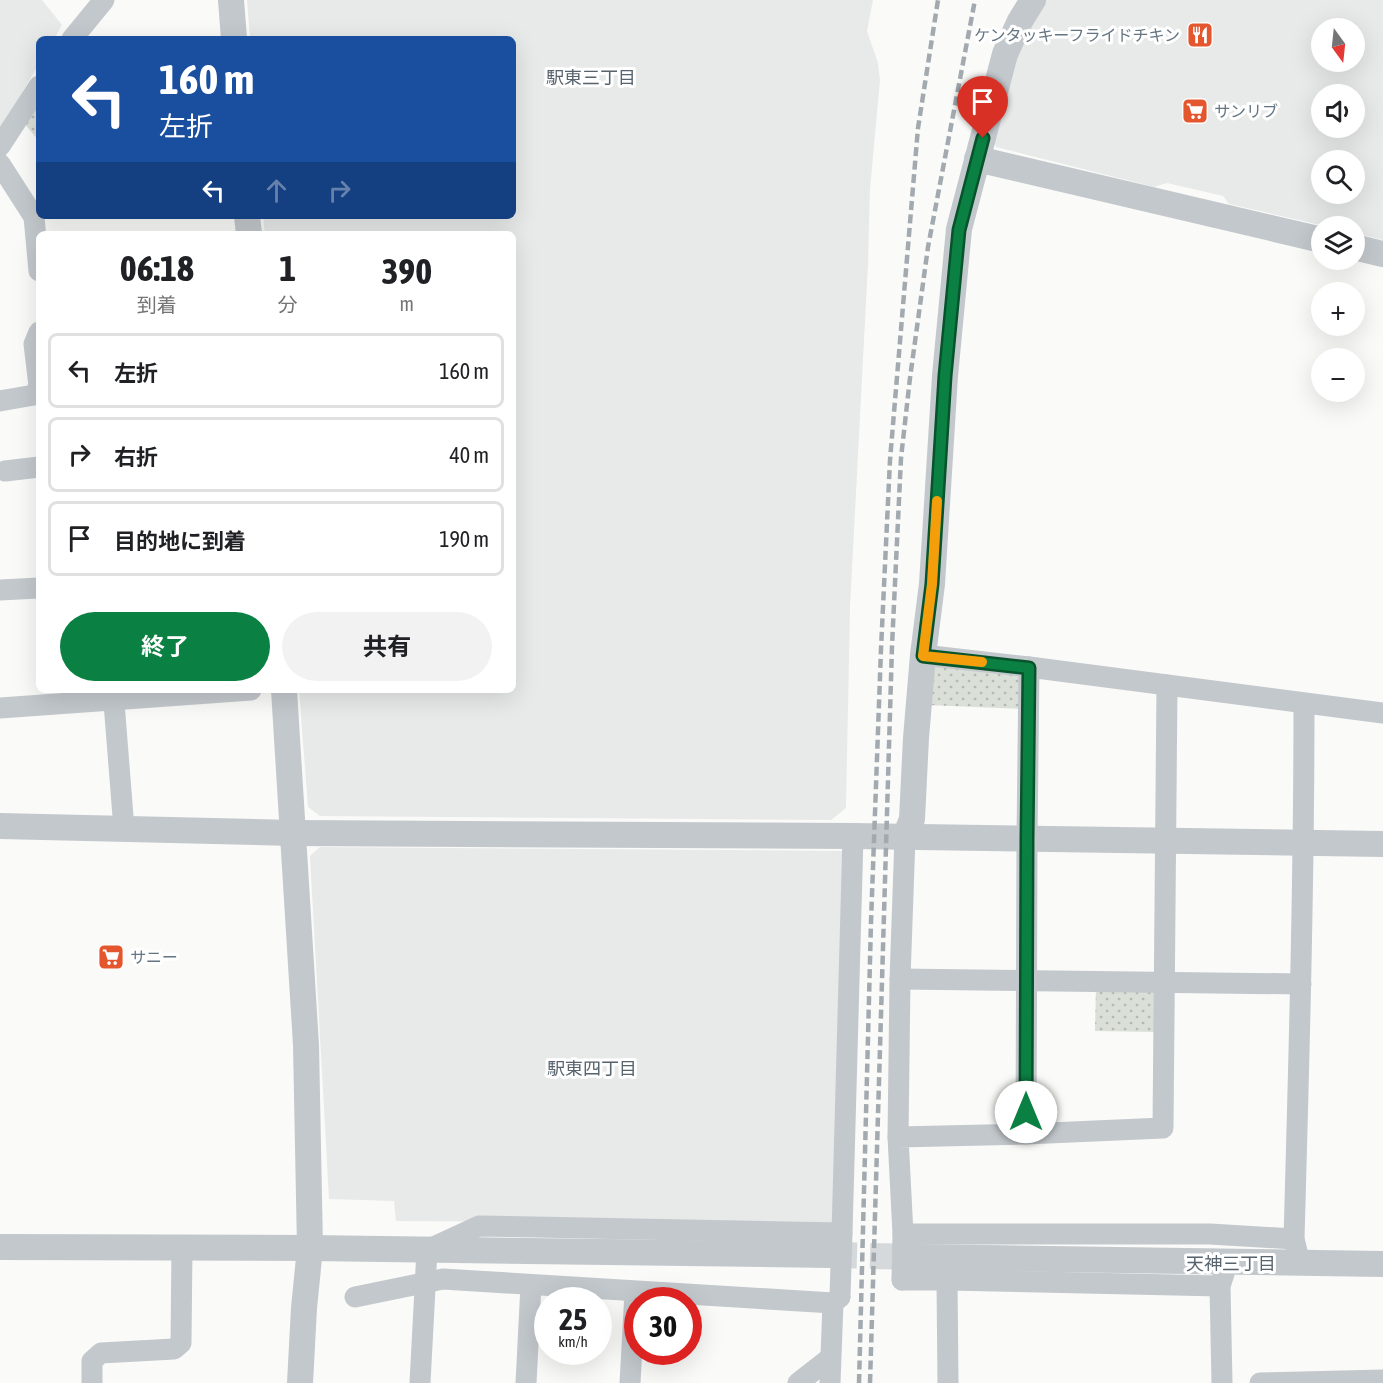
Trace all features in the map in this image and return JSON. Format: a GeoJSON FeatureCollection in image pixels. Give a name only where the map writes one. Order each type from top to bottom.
{"type":"FeatureCollection","features":[{"type":"Feature","properties":{"kind":"street"},"geometry":{"type":"LineString","coordinates":[[74,36],[104,0]]}},
{"type":"Feature","properties":{"kind":"street"},"geometry":{"type":"LineString","coordinates":[[231,0],[234,36]]}},
{"type":"Feature","properties":{"kind":"street"},"geometry":{"type":"LineString","coordinates":[[1033,0],[1020,21],[1005,54],[959,230],[945,388],[932,584],[916,738],[912,819],[905,837],[898,1137],[903,1234],[902,1280],[1224,1274],[1297,1251]]}},
{"type":"Feature","properties":{"kind":"street"},"geometry":{"type":"LineString","coordinates":[[0,146],[36,91]]}},
{"type":"Feature","properties":{"kind":"street"},"geometry":{"type":"LineString","coordinates":[[977,159],[1311,237]]}},
{"type":"Feature","properties":{"kind":"street"},"geometry":{"type":"LineString","coordinates":[[0,164],[34,218],[36,239]]}},
{"type":"Feature","properties":{"kind":"street"},"geometry":{"type":"LineString","coordinates":[[1365,250],[1383,254]]}},
{"type":"Feature","properties":{"kind":"street"},"geometry":{"type":"LineString","coordinates":[[36,340],[34,344],[36,361]]}},
{"type":"Feature","properties":{"kind":"street"},"geometry":{"type":"LineString","coordinates":[[0,401],[34,395],[36,391]]}},
{"type":"Feature","properties":{"kind":"street"},"geometry":{"type":"LineString","coordinates":[[5,471],[36,467]]}},
{"type":"Feature","properties":{"kind":"street"},"geometry":{"type":"LineString","coordinates":[[0,590],[36,588]]}},
{"type":"Feature","properties":{"kind":"street"},"geometry":{"type":"LineString","coordinates":[[923,656],[1383,713]]}},
{"type":"Feature","properties":{"kind":"street"},"geometry":{"type":"LineString","coordinates":[[1026,1134],[1029,668]]}},
{"type":"Feature","properties":{"kind":"street"},"geometry":{"type":"LineString","coordinates":[[898,1137],[1163,1128],[1167,685]]}},
{"type":"Feature","properties":{"kind":"street"},"geometry":{"type":"LineString","coordinates":[[0,708],[114,695],[169,693]]}},
{"type":"Feature","properties":{"kind":"street"},"geometry":{"type":"LineString","coordinates":[[284,693],[306,1045],[310,1248],[300,1383]]}},
{"type":"Feature","properties":{"kind":"street"},"geometry":{"type":"LineString","coordinates":[[114,695],[124,828]]}},
{"type":"Feature","properties":{"kind":"street"},"geometry":{"type":"LineString","coordinates":[[1297,1251],[1304,703]]}},
{"type":"Feature","properties":{"kind":"street"},"geometry":{"type":"LineString","coordinates":[[0,826],[294,832],[853,836],[1383,844]]}},
{"type":"Feature","properties":{"kind":"street"},"geometry":{"type":"LineString","coordinates":[[830,1383],[830,1358],[837,1300],[836,1244],[853,836]]}},
{"type":"Feature","properties":{"kind":"street"},"geometry":{"type":"LineString","coordinates":[[900,979],[1301,984]]}},
{"type":"Feature","properties":{"kind":"street"},"geometry":{"type":"LineString","coordinates":[[903,1234],[1210,1234],[1297,1251],[1383,1264]]}},
{"type":"Feature","properties":{"kind":"street"},"geometry":{"type":"LineString","coordinates":[[0,1247],[427,1250],[836,1244]]}},
{"type":"Feature","properties":{"kind":"street"},"geometry":{"type":"LineString","coordinates":[[92,1383],[92,1361],[101,1353],[174,1349],[181,1343],[182,1248]]}},
{"type":"Feature","properties":{"kind":"street"},"geometry":{"type":"LineString","coordinates":[[420,1383],[427,1250]]}},
{"type":"Feature","properties":{"kind":"street"},"geometry":{"type":"LineString","coordinates":[[916,1257],[1224,1274]]}},
{"type":"Feature","properties":{"kind":"street"},"geometry":{"type":"LineString","coordinates":[[1222,1383],[1224,1274]]}},
{"type":"Feature","properties":{"kind":"street"},"geometry":{"type":"LineString","coordinates":[[355,1297],[443,1280],[624,1291]]}},
{"type":"Feature","properties":{"kind":"street"},"geometry":{"type":"LineString","coordinates":[[947,1280],[948,1383]]}},
{"type":"Feature","properties":{"kind":"street"},"geometry":{"type":"LineString","coordinates":[[526,1383],[531,1285]]}},
{"type":"Feature","properties":{"kind":"street"},"geometry":{"type":"LineString","coordinates":[[702,1295],[837,1300]]}},
{"type":"Feature","properties":{"kind":"street"},"geometry":{"type":"LineString","coordinates":[[798,1383],[830,1358]]}},
{"type":"Feature","properties":{"kind":"street"},"geometry":{"type":"LineString","coordinates":[[630,1383],[631,1365]]}},
{"type":"Feature","properties":{"kind":"street"},"geometry":{"type":"LineString","coordinates":[[1260,1383],[1383,1380]]}},
{"type":"Feature","properties":{"kind":"shaded area"},"geometry":{"type":"Polygon","coordinates":[[[0,0],[42,0],[62,25],[56,36],[36,36],[36,69],[0,129],[0,0]]]}},
{"type":"Feature","properties":{"kind":"shaded area"},"geometry":{"type":"Polygon","coordinates":[[[247,0],[873,0],[867,31],[878,63],[880,80],[870,189],[850,607],[846,808],[831,820],[320,816],[308,807],[299,693],[516,693],[516,231],[265,231],[263,219],[516,219],[516,36],[250,36],[247,0]]]}},
{"type":"Feature","properties":{"kind":"shaded area","name":"サンリブ"},"geometry":{"type":"Polygon","coordinates":[[[1039,0],[1383,0],[1383,240],[1365,236],[1365,216],[1311,216],[1311,223],[1229,204],[1223,196],[1167,183],[1154,187],[996,147],[990,137],[1013,54],[1039,0]]]}},
{"type":"Feature","properties":{"kind":"shaded area"},"geometry":{"type":"Polygon","coordinates":[[[36,105],[36,137],[24,123],[36,105]]]}},
{"type":"Feature","properties":{"kind":"shaded area"},"geometry":{"type":"Polygon","coordinates":[[[936,663],[1022,674],[1024,709],[927,705],[930,668],[936,663]]]}},
{"type":"Feature","properties":{"kind":"shaded area"},"geometry":{"type":"Polygon","coordinates":[[[320,847],[849,851],[836,1224],[396,1221],[394,1201],[329,1199],[310,856],[320,847]]]}},
{"type":"Feature","properties":{"kind":"shaded area"},"geometry":{"type":"Polygon","coordinates":[[[1096,988],[1159,989],[1158,1032],[1095,1031],[1096,988]]]}},
{"type":"Feature","properties":{"kind":"tunnel"},"geometry":{"type":"LineString","coordinates":[[831,1255],[916,1257]]}},
{"type":"Feature","properties":{"kind":"railway"},"geometry":{"type":"LineString","coordinates":[[859,1383],[871,922],[890,460],[918,128],[938,0]]}},
{"type":"Feature","properties":{"kind":"railway"},"geometry":{"type":"LineString","coordinates":[[870,1383],[892,646],[901,458],[928,247],[975,0]]}},
{"type":"Feature","properties":{"kind":"slow traffic"},"geometry":{"type":"LineString","coordinates":[[937,501],[932,584],[923,656],[982,662]]}},
{"type":"Feature","properties":{"kind":"place","name":"ケンタッキーフライドチキン"},"geometry":{"type":"Point","coordinates":[1200,35]}},
{"type":"Feature","properties":{"kind":"place","name":"サンリブ"},"geometry":{"type":"Point","coordinates":[1195,111]}},
{"type":"Feature","properties":{"kind":"place","name":"サニー"},"geometry":{"type":"Point","coordinates":[111,957]}},
{"type":"Feature","properties":{"kind":"district","name":"駅東三丁目"},"geometry":{"type":"Point","coordinates":[591,78]}},
{"type":"Feature","properties":{"kind":"district","name":"駅東四丁目"},"geometry":{"type":"Point","coordinates":[592,1069]}},
{"type":"Feature","properties":{"kind":"district","name":"天神三丁目"},"geometry":{"type":"Point","coordinates":[1231,1264]}},
{"type":"Feature","properties":{"kind":"route"},"geometry":{"type":"LineString","coordinates":[[983,138],[959,230],[945,376],[932,584],[923,656],[1029,668],[1026,1112]]}}]}
